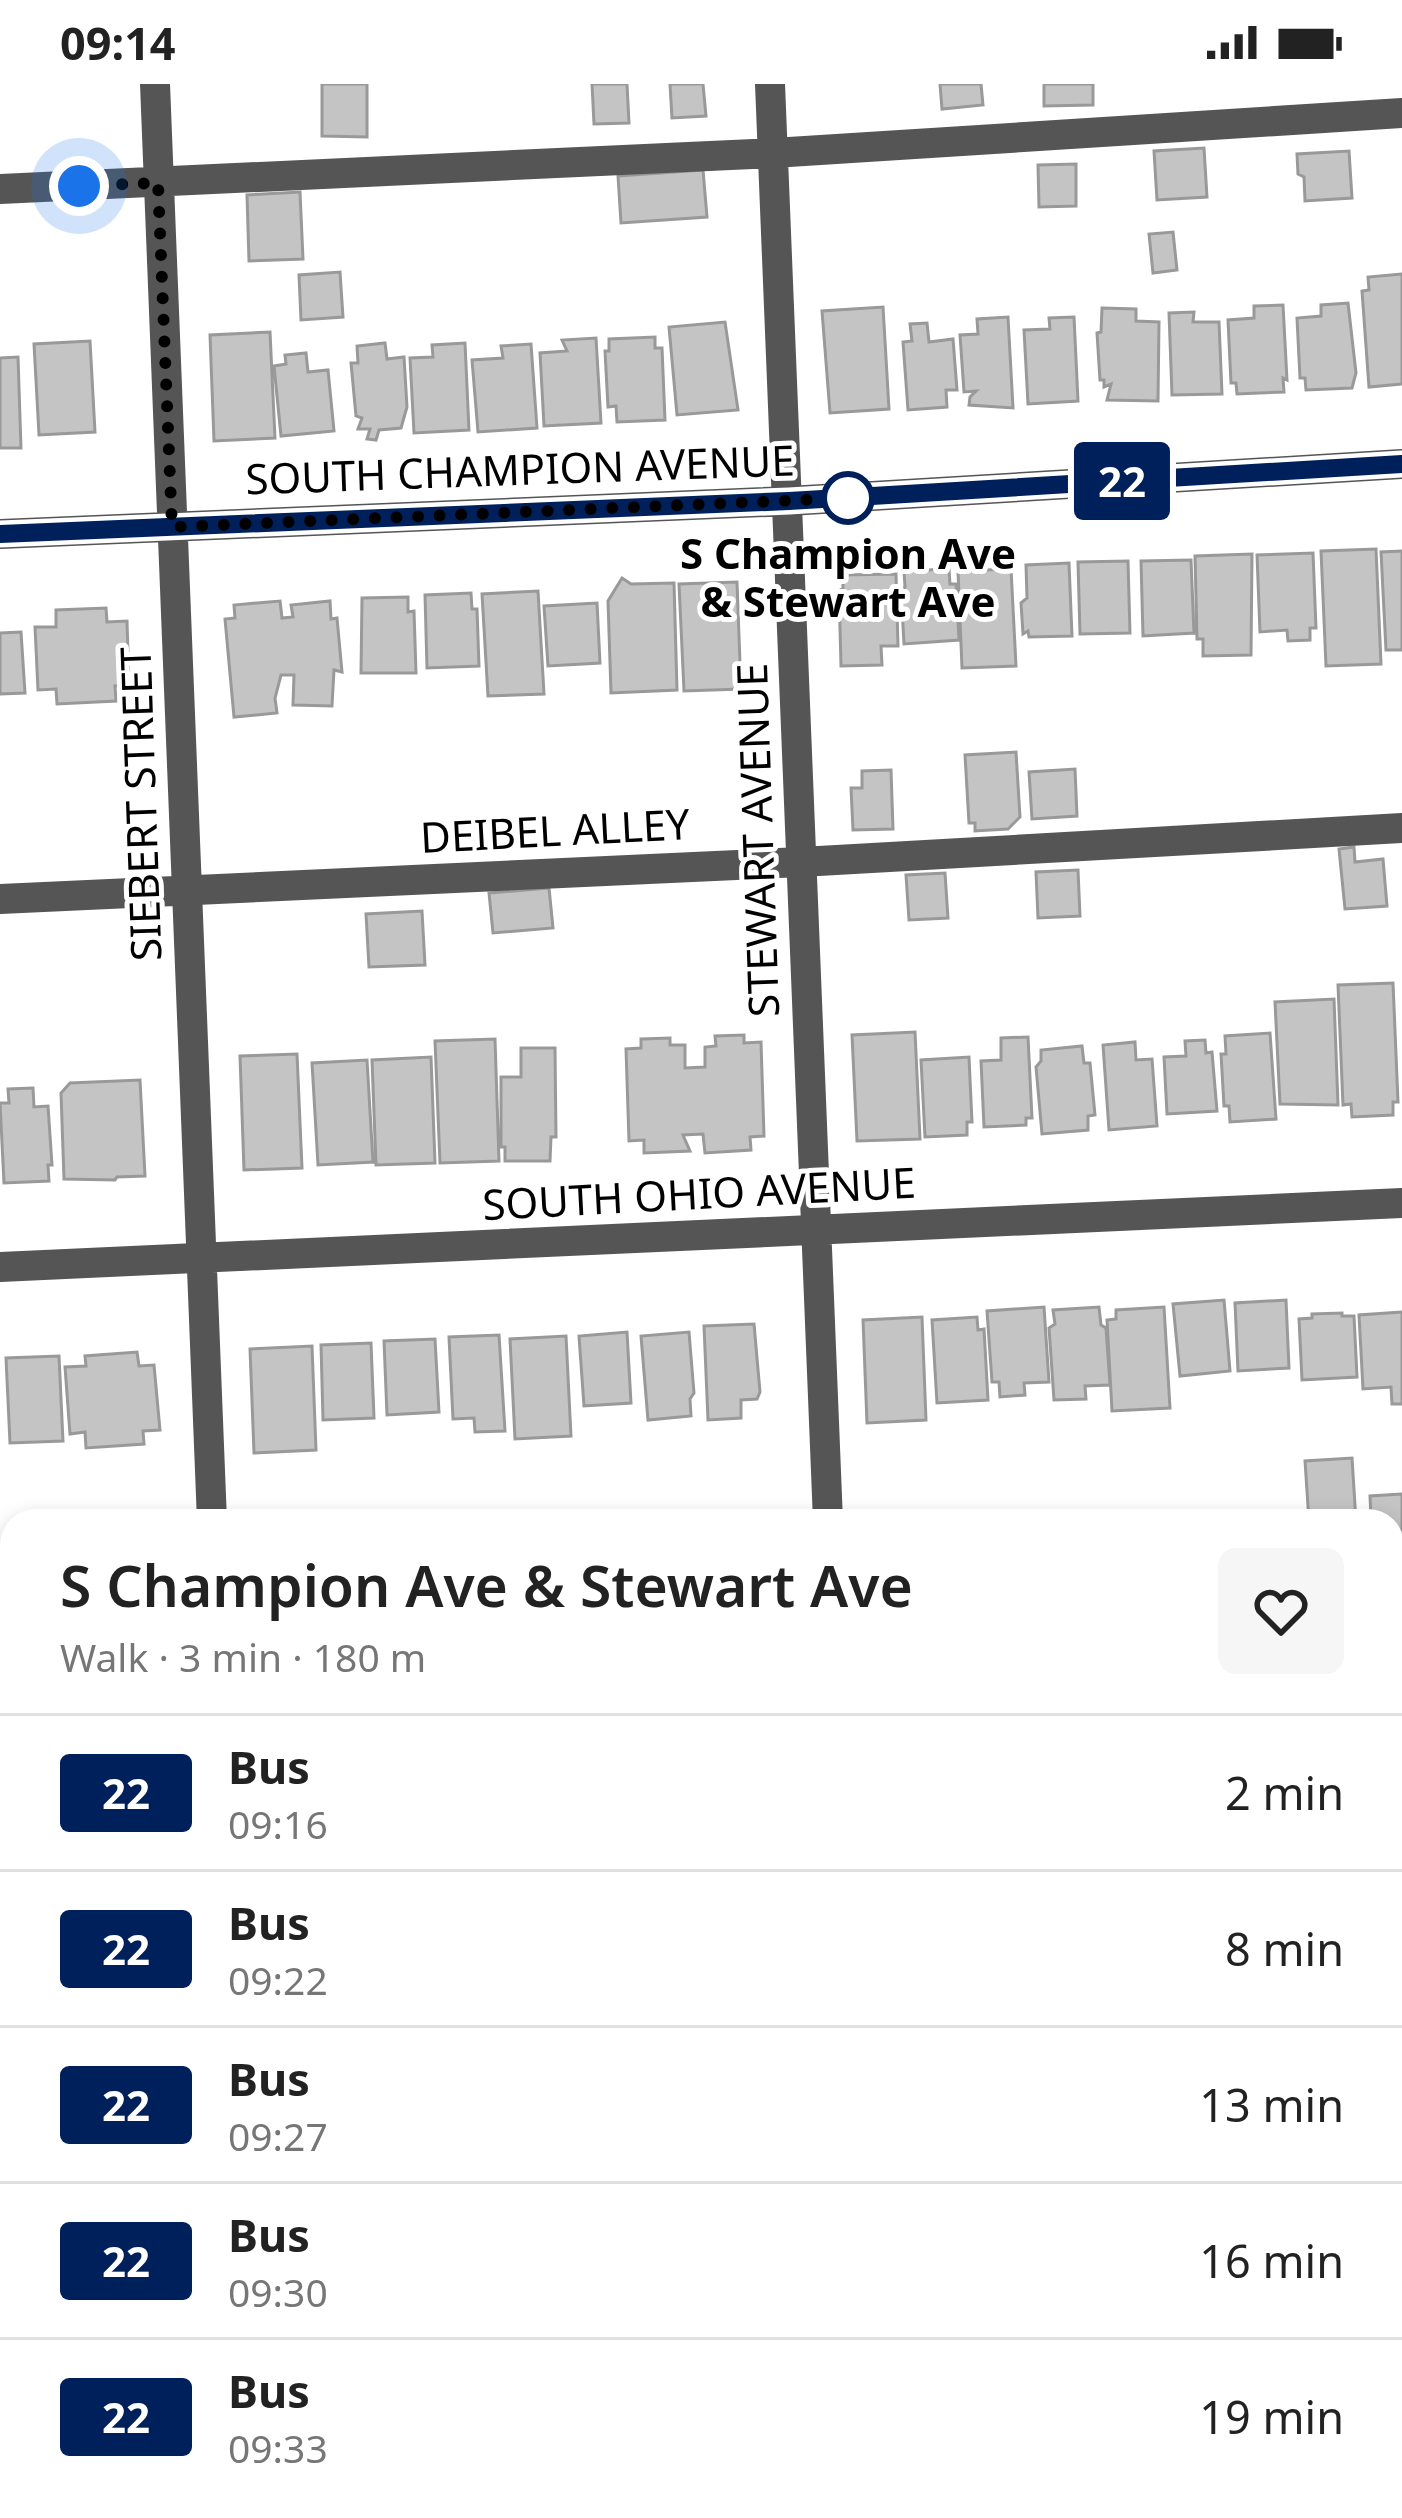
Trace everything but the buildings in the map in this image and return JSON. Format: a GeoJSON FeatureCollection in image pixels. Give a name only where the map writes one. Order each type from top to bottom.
{"type":"FeatureCollection","features":[{"type":"Feature","properties":{"kind":"street","name":"SIEBERT STREET"},"geometry":{"type":"LineString","coordinates":[[154,84],[212,1509]]}},
{"type":"Feature","properties":{"kind":"street","name":"STEWART AVENUE"},"geometry":{"type":"LineString","coordinates":[[770,84],[827,1509]]}},
{"type":"Feature","properties":{"kind":"street"},"geometry":{"type":"LineString","coordinates":[[0,189],[773,153],[1402,112]]}},
{"type":"Feature","properties":{"kind":"street","name":"SOUTH CHAMPION AVENUE"},"geometry":{"type":"LineString","coordinates":[[0,534],[789,501],[1402,464]]}},
{"type":"Feature","properties":{"kind":"street","name":"DEIBEL ALLEY"},"geometry":{"type":"LineString","coordinates":[[0,899],[1402,829]]}},
{"type":"Feature","properties":{"kind":"street","name":"SOUTH OHIO AVENUE"},"geometry":{"type":"LineString","coordinates":[[0,1267],[1402,1203]]}},
{"type":"Feature","properties":{"kind":"bus line","name":"22"},"geometry":{"type":"LineString","coordinates":[[0,534],[789,501],[1402,464]]}},
{"type":"Feature","properties":{"kind":"place","name":"S Champion Ave & Stewart Ave"},"geometry":{"type":"Point","coordinates":[848,498]}},
{"type":"Feature","properties":{"kind":"route"},"geometry":{"type":"LineString","coordinates":[[79,186],[158,183],[172,527],[848,498]]}}]}
